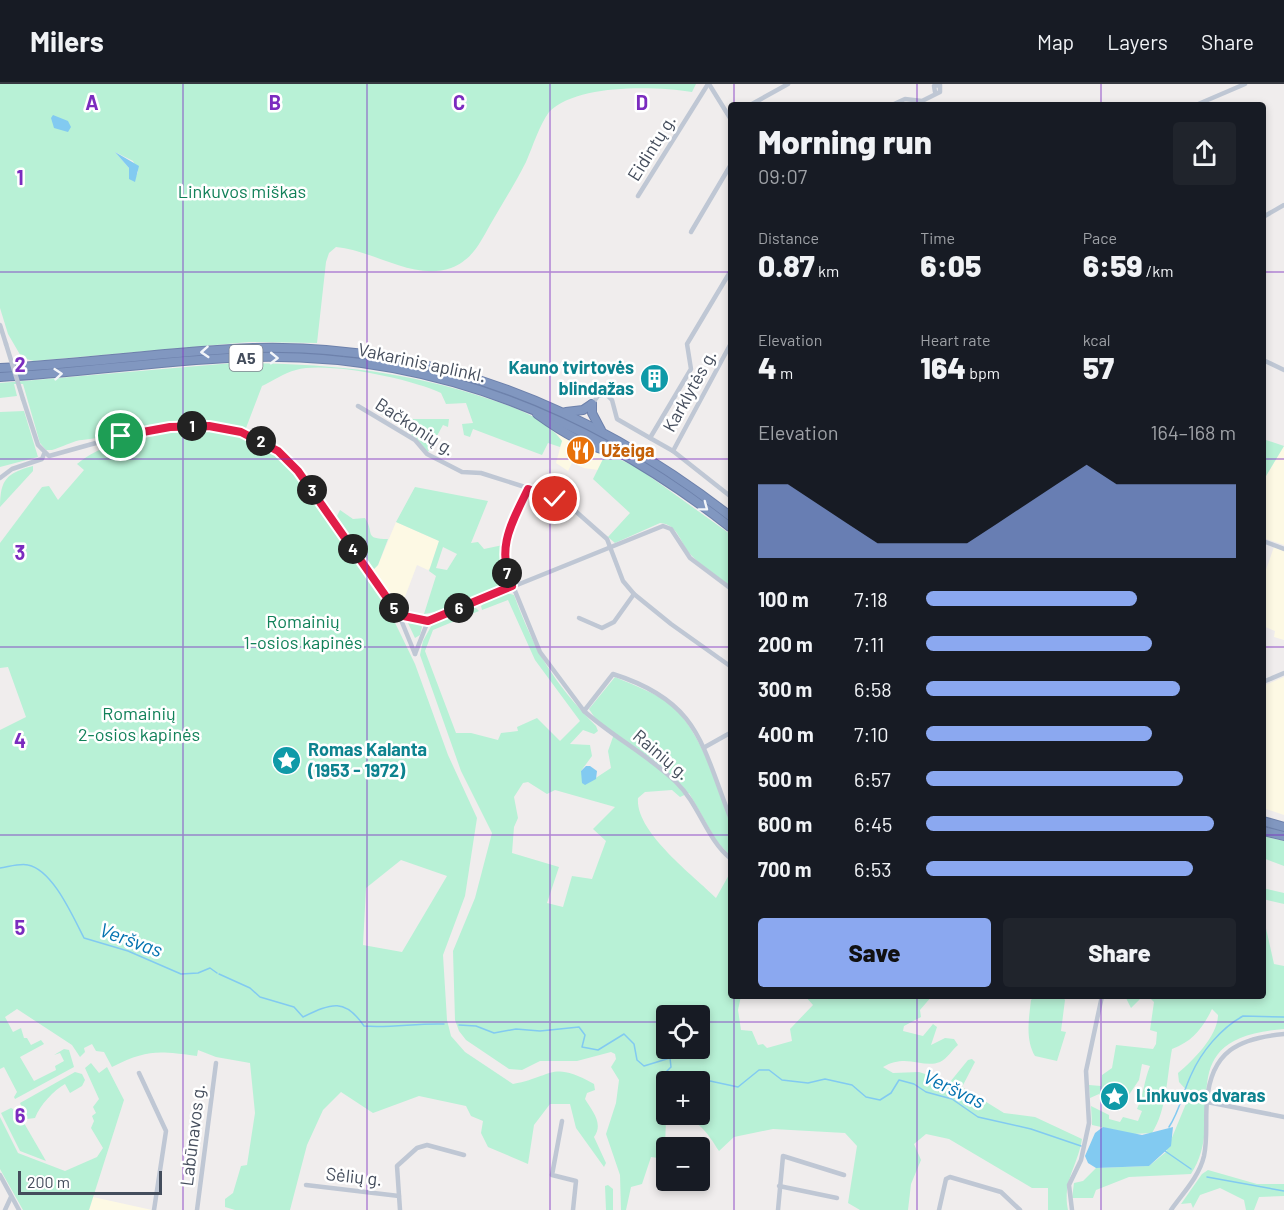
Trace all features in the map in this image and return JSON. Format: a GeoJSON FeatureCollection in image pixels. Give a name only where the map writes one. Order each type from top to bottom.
{"type":"FeatureCollection","features":[{"type":"Feature","properties":{"kind":"highway","name":"Vakarinis aplinkl."},"geometry":{"type":"LineString","coordinates":[[0,368],[253,348],[336,352],[393,359],[443,370],[497,386],[565,412],[660,464],[728,515]]}},
{"type":"Feature","properties":{"kind":"highway","name":"Vakarinis aplinkl."},"geometry":{"type":"LineString","coordinates":[[0,377],[253,357],[346,361],[414,372],[471,387],[526,406],[564,433],[598,449],[627,454],[677,487],[728,525]]}},
{"type":"Feature","properties":{"kind":"highway"},"geometry":{"type":"LineString","coordinates":[[565,412],[583,410],[592,404]]}},
{"type":"Feature","properties":{"kind":"highway"},"geometry":{"type":"LineString","coordinates":[[592,404],[592,413],[601,430]]}},
{"type":"Feature","properties":{"kind":"highway"},"geometry":{"type":"LineString","coordinates":[[1266,820],[1284,822]]}},
{"type":"Feature","properties":{"kind":"highway"},"geometry":{"type":"LineString","coordinates":[[1266,821],[1284,827]]}},
{"type":"Feature","properties":{"kind":"highway"},"geometry":{"type":"LineString","coordinates":[[1266,832],[1284,836]]}},
{"type":"Feature","properties":{"kind":"street"},"geometry":{"type":"LineString","coordinates":[[709,84],[728,115]]}},
{"type":"Feature","properties":{"kind":"street","name":"Eidintų g."},"geometry":{"type":"LineString","coordinates":[[638,196],[709,84]]}},
{"type":"Feature","properties":{"kind":"street"},"geometry":{"type":"LineString","coordinates":[[756,102],[788,84]]}},
{"type":"Feature","properties":{"kind":"street"},"geometry":{"type":"LineString","coordinates":[[1203,102],[1245,84]]}},
{"type":"Feature","properties":{"kind":"street"},"geometry":{"type":"LineString","coordinates":[[898,102],[905,99],[922,101],[940,91],[939,85]]}},
{"type":"Feature","properties":{"kind":"street"},"geometry":{"type":"LineString","coordinates":[[691,232],[728,169]]}},
{"type":"Feature","properties":{"kind":"street"},"geometry":{"type":"LineString","coordinates":[[1266,215],[1284,205]]}},
{"type":"Feature","properties":{"kind":"street"},"geometry":{"type":"LineString","coordinates":[[650,438],[691,369],[687,344],[728,276]]}},
{"type":"Feature","properties":{"kind":"street"},"geometry":{"type":"LineString","coordinates":[[0,325],[38,445],[44,454],[52,456],[121,436],[170,427],[209,426],[241,432],[278,451],[298,471],[399,615],[415,654],[428,621]]}},
{"type":"Feature","properties":{"kind":"street","name":"Karklytės g."},"geometry":{"type":"LineString","coordinates":[[673,451],[728,349]]}},
{"type":"Feature","properties":{"kind":"street"},"geometry":{"type":"LineString","coordinates":[[1266,361],[1284,369]]}},
{"type":"Feature","properties":{"kind":"street"},"geometry":{"type":"LineString","coordinates":[[592,404],[602,394],[610,397],[617,419],[673,451],[728,494]]}},
{"type":"Feature","properties":{"kind":"street","name":"Bačkonių g."},"geometry":{"type":"LineString","coordinates":[[358,406],[390,423],[415,440],[427,454],[447,465],[462,472],[481,474],[555,499],[589,520],[607,539],[623,581],[634,594],[728,665]]}},
{"type":"Feature","properties":{"kind":"street"},"geometry":{"type":"LineString","coordinates":[[0,478],[12,470],[42,459],[44,454]]}},
{"type":"Feature","properties":{"kind":"street","name":"Rainių g."},"geometry":{"type":"LineString","coordinates":[[528,489],[514,520],[504,552],[504,564],[540,652],[584,711],[678,784],[699,811],[714,841],[728,856]]}},
{"type":"Feature","properties":{"kind":"street"},"geometry":{"type":"LineString","coordinates":[[399,615],[428,621],[663,526],[671,529],[690,558],[728,586]]}},
{"type":"Feature","properties":{"kind":"street"},"geometry":{"type":"LineString","coordinates":[[1266,543],[1284,549]]}},
{"type":"Feature","properties":{"kind":"street"},"geometry":{"type":"LineString","coordinates":[[579,618],[602,628],[610,626],[634,594]]}},
{"type":"Feature","properties":{"kind":"street"},"geometry":{"type":"LineString","coordinates":[[1266,681],[1284,673]]}},
{"type":"Feature","properties":{"kind":"street"},"geometry":{"type":"LineString","coordinates":[[584,711],[613,674],[639,682],[670,700],[687,717],[705,747],[728,805]]}},
{"type":"Feature","properties":{"kind":"street"},"geometry":{"type":"LineString","coordinates":[[705,747],[728,734]]}},
{"type":"Feature","properties":{"kind":"street"},"geometry":{"type":"LineString","coordinates":[[1072,1210],[1070,1185],[1084,1150],[1089,1123],[1086,1071],[1101,999]]}},
{"type":"Feature","properties":{"kind":"street"},"geometry":{"type":"LineString","coordinates":[[1171,1210],[1200,1169],[1206,1145],[1207,1102],[1212,1073],[1223,1056],[1251,1039],[1284,1034]]}},
{"type":"Feature","properties":{"kind":"street","name":"Labūnavos g."},"geometry":{"type":"LineString","coordinates":[[197,1210],[216,1063]]}},
{"type":"Feature","properties":{"kind":"street"},"geometry":{"type":"LineString","coordinates":[[139,1073],[166,1131],[154,1210]]}},
{"type":"Feature","properties":{"kind":"street"},"geometry":{"type":"LineString","coordinates":[[1207,1102],[1284,1117]]}},
{"type":"Feature","properties":{"kind":"street"},"geometry":{"type":"LineString","coordinates":[[562,1121],[552,1175],[576,1181],[573,1210]]}},
{"type":"Feature","properties":{"kind":"street"},"geometry":{"type":"LineString","coordinates":[[400,1210],[397,1166],[417,1148],[427,1145],[464,1155]]}},
{"type":"Feature","properties":{"kind":"street"},"geometry":{"type":"LineString","coordinates":[[778,1210],[783,1156],[844,1175]]}},
{"type":"Feature","properties":{"kind":"street"},"geometry":{"type":"LineString","coordinates":[[0,1175],[19,1210]]}},
{"type":"Feature","properties":{"kind":"street"},"geometry":{"type":"LineString","coordinates":[[939,1210],[946,1179],[950,1177],[1001,1192],[1020,1210]]}},
{"type":"Feature","properties":{"kind":"street","name":"Sėlių g."},"geometry":{"type":"LineString","coordinates":[[306,1185],[399,1196]]}},
{"type":"Feature","properties":{"kind":"street"},"geometry":{"type":"LineString","coordinates":[[779,1186],[837,1198]]}},
{"type":"Feature","properties":{"kind":"street"},"geometry":{"type":"LineString","coordinates":[[5,1210],[10,1194]]}},
{"type":"Feature","properties":{"kind":"shaded area"},"geometry":{"type":"Polygon","coordinates":[[[555,423],[604,447],[606,453],[598,470],[572,463],[568,471],[556,463],[562,441],[553,428],[555,423]]]}},
{"type":"Feature","properties":{"kind":"shaded area"},"geometry":{"type":"Polygon","coordinates":[[[1284,446],[1284,545],[1266,539],[1266,476],[1284,446]]]}},
{"type":"Feature","properties":{"kind":"shaded area"},"geometry":{"type":"Polygon","coordinates":[[[396,522],[439,541],[430,568],[428,570],[417,565],[400,610],[373,570],[378,565],[396,522]]]}},
{"type":"Feature","properties":{"kind":"shaded area"},"geometry":{"type":"Polygon","coordinates":[[[1274,547],[1284,551],[1284,640],[1274,637],[1275,631],[1266,627],[1266,570],[1274,547]]]}},
{"type":"Feature","properties":{"kind":"shaded area"},"geometry":{"type":"Polygon","coordinates":[[[1284,677],[1284,815],[1266,809],[1266,685],[1284,677]]]}},
{"type":"Feature","properties":{"kind":"shaded area"},"geometry":{"type":"Polygon","coordinates":[[[93,1197],[152,1210],[89,1210],[93,1197]]]}},
{"type":"Feature","properties":{"kind":"green space","name":"Linkuvos miškas"},"geometry":{"type":"Polygon","coordinates":[[[0,84],[696,84],[692,92],[637,88],[596,92],[578,96],[549,112],[522,170],[479,244],[470,256],[458,265],[437,271],[422,271],[350,249],[336,247],[329,253],[326,262],[317,343],[249,342],[34,361],[22,358],[8,334],[0,308],[0,84]],[[115,152],[136,176],[138,172],[133,161],[115,152]]]}},
{"type":"Feature","properties":{"kind":"green space"},"geometry":{"type":"Polygon","coordinates":[[[258,352],[329,355],[357,359],[258,354],[258,352]]]}},
{"type":"Feature","properties":{"kind":"green space"},"geometry":{"type":"Polygon","coordinates":[[[236,353],[0,373],[0,371],[236,353]]]}},
{"type":"Feature","properties":{"kind":"green space"},"geometry":{"type":"Polygon","coordinates":[[[357,359],[390,363],[438,374],[398,365],[357,359]]]}},
{"type":"Feature","properties":{"kind":"green space"},"geometry":{"type":"Polygon","coordinates":[[[233,363],[331,367],[424,381],[519,410],[547,426],[562,441],[560,447],[548,443],[542,455],[473,429],[470,437],[464,435],[462,424],[473,423],[466,403],[446,404],[441,393],[410,382],[369,373],[328,368],[296,370],[262,386],[246,428],[204,423],[164,426],[79,440],[52,450],[46,450],[40,443],[23,384],[14,384],[17,396],[0,398],[0,383],[233,363]]]}},
{"type":"Feature","properties":{"kind":"green space"},"geometry":{"type":"Polygon","coordinates":[[[438,374],[500,390],[534,401],[533,404],[438,374]]]}},
{"type":"Feature","properties":{"kind":"green space"},"geometry":{"type":"Polygon","coordinates":[[[24,411],[38,457],[0,467],[0,412],[24,411]]]}},
{"type":"Feature","properties":{"kind":"green space"},"geometry":{"type":"Polygon","coordinates":[[[380,413],[413,419],[449,419],[448,427],[443,425],[428,452],[411,434],[380,413]]]}},
{"type":"Feature","properties":{"kind":"green space"},"geometry":{"type":"Polygon","coordinates":[[[215,429],[247,439],[271,451],[292,471],[384,600],[415,664],[448,755],[477,818],[465,896],[443,955],[447,1020],[451,1036],[465,1052],[513,1084],[552,1072],[560,1072],[569,1073],[594,1084],[595,1090],[587,1093],[585,1099],[597,1122],[597,1132],[594,1137],[606,1163],[604,1167],[576,1128],[570,1104],[550,1104],[534,1125],[528,1164],[488,1147],[481,1133],[483,1121],[471,1116],[466,1106],[419,1096],[373,1113],[341,1092],[323,1110],[307,1145],[290,1210],[235,1210],[225,1207],[225,1199],[233,1193],[241,1166],[247,1165],[255,1113],[250,1063],[216,1057],[198,1050],[197,1056],[144,1054],[112,1067],[104,1052],[96,1051],[92,1044],[84,1048],[85,1052],[80,1057],[72,1045],[17,1009],[5,1017],[13,1032],[21,1028],[24,1038],[27,1038],[31,1045],[41,1040],[44,1044],[20,1057],[34,1081],[56,1070],[55,1066],[64,1061],[60,1053],[54,1055],[64,1049],[69,1050],[74,1067],[15,1099],[17,1092],[4,1067],[0,1069],[0,730],[26,717],[8,667],[0,668],[0,543],[42,487],[49,486],[58,500],[84,470],[77,464],[90,455],[124,441],[162,433],[215,429]],[[401,860],[366,888],[363,945],[402,952],[447,876],[401,860]]]}},
{"type":"Feature","properties":{"kind":"green space"},"geometry":{"type":"Polygon","coordinates":[[[1266,440],[1284,446],[1266,476],[1266,440]]]}},
{"type":"Feature","properties":{"kind":"green space"},"geometry":{"type":"Polygon","coordinates":[[[606,453],[638,468],[728,533],[728,584],[696,560],[675,531],[666,524],[660,523],[615,543],[608,537],[630,513],[593,479],[606,453]]]}},
{"type":"Feature","properties":{"kind":"green space"},"geometry":{"type":"Polygon","coordinates":[[[33,466],[33,471],[0,507],[0,497],[7,479],[17,471],[33,466]]]}},
{"type":"Feature","properties":{"kind":"green space"},"geometry":{"type":"Polygon","coordinates":[[[415,487],[488,501],[471,543],[478,542],[484,549],[503,545],[502,559],[506,585],[424,614],[436,576],[429,571],[439,541],[396,522],[415,487]],[[443,547],[436,568],[447,570],[457,554],[443,547]]]}},
{"type":"Feature","properties":{"kind":"green space"},"geometry":{"type":"Polygon","coordinates":[[[340,510],[353,519],[365,518],[372,536],[388,539],[378,565],[373,570],[337,516],[340,510]]]}},
{"type":"Feature","properties":{"kind":"green space"},"geometry":{"type":"Polygon","coordinates":[[[504,592],[514,595],[547,665],[568,695],[596,726],[598,731],[594,734],[583,730],[570,744],[590,745],[592,756],[581,771],[588,783],[611,768],[608,751],[614,734],[599,724],[589,709],[615,677],[665,701],[691,729],[708,761],[727,812],[728,854],[716,840],[689,793],[680,797],[672,790],[645,792],[638,798],[640,811],[655,839],[716,898],[728,877],[728,999],[740,999],[738,1010],[741,1030],[752,1031],[758,1045],[763,1044],[767,1048],[792,1041],[790,1029],[813,1005],[808,999],[929,999],[920,1010],[921,1017],[904,1026],[903,1031],[923,1036],[933,1024],[937,1027],[931,1045],[945,1038],[954,1039],[958,1045],[945,1059],[934,1064],[900,1061],[883,1067],[893,1073],[919,1072],[950,1082],[968,1060],[972,1059],[975,1062],[962,1087],[1004,1113],[1035,1117],[1082,1139],[1067,1191],[1068,1210],[1048,1210],[1048,1188],[1032,1188],[949,1139],[926,1134],[914,1144],[921,1160],[911,1184],[908,1210],[860,1210],[848,1203],[857,1146],[845,1133],[773,1129],[734,1137],[719,1151],[699,1125],[710,1125],[710,1071],[656,1071],[656,1125],[666,1125],[665,1137],[656,1137],[656,1158],[651,1157],[642,1184],[631,1187],[626,1210],[621,1210],[620,1175],[606,1134],[616,1103],[619,1080],[611,1067],[616,1059],[615,1054],[611,1052],[577,1061],[540,1061],[522,1070],[509,1069],[466,1040],[455,1020],[453,951],[475,898],[492,833],[461,771],[420,655],[423,641],[434,621],[472,604],[479,611],[433,630],[425,651],[456,733],[471,733],[498,740],[501,733],[518,731],[517,727],[537,718],[560,741],[580,721],[535,660],[508,600],[482,610],[481,606],[490,597],[504,592]],[[528,782],[523,783],[514,797],[518,818],[514,827],[512,853],[559,867],[547,903],[563,907],[572,876],[592,879],[606,841],[593,829],[615,807],[555,790],[547,794],[528,782]]]}},
{"type":"Feature","properties":{"kind":"green space"},"geometry":{"type":"Polygon","coordinates":[[[417,619],[422,627],[420,635],[415,638],[407,621],[417,619]]]}},
{"type":"Feature","properties":{"kind":"green space"},"geometry":{"type":"Polygon","coordinates":[[[1266,837],[1284,841],[1284,866],[1266,859],[1266,837]]]}},
{"type":"Feature","properties":{"kind":"green space"},"geometry":{"type":"Polygon","coordinates":[[[1266,889],[1284,893],[1284,904],[1266,900],[1266,889]]]}},
{"type":"Feature","properties":{"kind":"green space"},"geometry":{"type":"Polygon","coordinates":[[[1266,928],[1274,964],[1284,966],[1284,1029],[1247,1035],[1224,1047],[1212,1064],[1207,1084],[1205,1129],[1201,1152],[1191,1174],[1129,1177],[1096,1190],[1093,1198],[1072,1198],[1074,1183],[1083,1181],[1096,1168],[1149,1166],[1166,1152],[1190,1094],[1179,1082],[1178,1073],[1210,1039],[1218,1015],[1212,1009],[1196,1033],[1186,1042],[1172,1049],[1164,1103],[1152,1133],[1133,1134],[1092,1125],[1091,1106],[1109,1115],[1109,1119],[1120,1122],[1123,1117],[1138,1121],[1142,1111],[1137,1109],[1150,1066],[1142,1064],[1139,1080],[1122,1105],[1102,1098],[1099,1094],[1090,1098],[1089,1085],[1101,1086],[1102,1075],[1112,1068],[1116,1045],[1153,1049],[1157,1032],[1150,1030],[1154,1002],[1151,999],[1266,999],[1266,928]]]}},
{"type":"Feature","properties":{"kind":"green space"},"geometry":{"type":"Polygon","coordinates":[[[1126,999],[1140,999],[1131,1008],[1126,999]]]}},
{"type":"Feature","properties":{"kind":"green space"},"geometry":{"type":"Polygon","coordinates":[[[1031,1000],[1065,1000],[1061,1031],[1066,1032],[1057,1061],[1035,1056],[1032,1049],[1029,1036],[1031,1000]]]}},
{"type":"Feature","properties":{"kind":"green space"},"geometry":{"type":"Polygon","coordinates":[[[91,1063],[99,1073],[107,1067],[124,1100],[89,1210],[23,1210],[0,1169],[0,1117],[18,1153],[65,1171],[97,1157],[103,1148],[91,1128],[94,1121],[92,1116],[96,1113],[93,1107],[99,1099],[85,1068],[91,1063]]]}},
{"type":"Feature","properties":{"kind":"green space"},"geometry":{"type":"Polygon","coordinates":[[[75,1072],[82,1074],[85,1080],[82,1086],[70,1093],[65,1084],[48,1098],[35,1118],[27,1119],[20,1103],[75,1072]]]}},
{"type":"Feature","properties":{"kind":"green space"},"geometry":{"type":"Polygon","coordinates":[[[11,1108],[17,1111],[46,1161],[20,1151],[1,1113],[11,1108]]]}},
{"type":"Feature","properties":{"kind":"green space"},"geometry":{"type":"Polygon","coordinates":[[[1208,1170],[1257,1184],[1284,1184],[1284,1196],[1259,1197],[1254,1210],[1246,1210],[1244,1200],[1220,1188],[1200,1195],[1193,1208],[1191,1203],[1181,1204],[1202,1174],[1208,1170]]]}},
{"type":"Feature","properties":{"kind":"green space"},"geometry":{"type":"Polygon","coordinates":[[[608,1185],[613,1189],[613,1210],[606,1210],[605,1186],[608,1185]]]}},
{"type":"Feature","properties":{"kind":"water"},"geometry":{"type":"Polygon","coordinates":[[[53,115],[68,121],[71,127],[68,132],[54,128],[51,118],[53,115]]]}},
{"type":"Feature","properties":{"kind":"water"},"geometry":{"type":"Polygon","coordinates":[[[115,152],[139,166],[135,182],[129,179],[129,168],[115,152]]]}},
{"type":"Feature","properties":{"kind":"water"},"geometry":{"type":"Polygon","coordinates":[[[586,766],[597,771],[596,779],[585,785],[582,783],[581,771],[586,766]]]}},
{"type":"Feature","properties":{"kind":"water"},"geometry":{"type":"Polygon","coordinates":[[[1103,1127],[1142,1135],[1173,1127],[1171,1146],[1149,1166],[1096,1168],[1088,1163],[1085,1156],[1095,1133],[1103,1127]]]}},
{"type":"Feature","properties":{"kind":"waterway","name":"Veršvas"},"geometry":{"type":"LineString","coordinates":[[0,868],[28,865],[46,876],[68,907],[84,938],[128,951],[181,974],[198,973],[210,968],[217,973]]}},
{"type":"Feature","properties":{"kind":"waterway","name":"Veršvas"},"geometry":{"type":"LineString","coordinates":[[219,974],[250,988],[260,997],[294,1007],[303,1017],[330,1006],[337,1006],[351,1011],[364,1026],[444,1024]]}},
{"type":"Feature","properties":{"kind":"waterway"},"geometry":{"type":"LineString","coordinates":[[1169,1127],[1195,1066],[1220,1034],[1243,1016],[1284,1017]]}},
{"type":"Feature","properties":{"kind":"waterway","name":"Veršvas"},"geometry":{"type":"LineString","coordinates":[[459,1025],[476,1026],[494,1033],[516,1029],[540,1031],[579,1027],[585,1035],[582,1047],[598,1050],[624,1034],[634,1044],[637,1060],[644,1066],[670,1058],[671,1067],[667,1071]]}},
{"type":"Feature","properties":{"kind":"waterway","name":"Veršvas"},"geometry":{"type":"LineString","coordinates":[[710,1081],[738,1087],[759,1070],[769,1070],[782,1080],[808,1083],[825,1079],[852,1085],[866,1097],[880,1100],[891,1093],[899,1080],[914,1084],[926,1092],[952,1099],[978,1117],[1031,1129],[1081,1146]]}},
{"type":"Feature","properties":{"kind":"waterway"},"geometry":{"type":"LineString","coordinates":[[1165,1151],[1191,1169]]}},
{"type":"Feature","properties":{"kind":"waterway"},"geometry":{"type":"LineString","coordinates":[[1207,1177],[1284,1191]]}},
{"type":"Feature","properties":{"kind":"place","name":"Kauno tvirtovės blindažas"},"geometry":{"type":"Point","coordinates":[655,378]}},
{"type":"Feature","properties":{"kind":"place","name":"Užeiga"},"geometry":{"type":"Point","coordinates":[580,451]}},
{"type":"Feature","properties":{"kind":"place","name":"Romas Kalanta (1953 - 1972)"},"geometry":{"type":"Point","coordinates":[287,760]}},
{"type":"Feature","properties":{"kind":"place","name":"Linkuvos dvaras"},"geometry":{"type":"Point","coordinates":[1115,1096]}},
{"type":"Feature","properties":{"kind":"route"},"geometry":{"type":"LineString","coordinates":[[121,436],[170,427],[209,426],[228,428],[265,443],[290,461],[298,471],[399,615],[428,621],[512,586],[504,564],[504,552],[517,512],[528,489],[555,499]]}},
{"type":"Feature","properties":{"kind":"park label","name":"Romainių 1-osios kapinės"},"geometry":{"type":"Point","coordinates":[303,632]}},
{"type":"Feature","properties":{"kind":"park label","name":"Romainių 2-osios kapinės"},"geometry":{"type":"Point","coordinates":[139,724]}}]}
